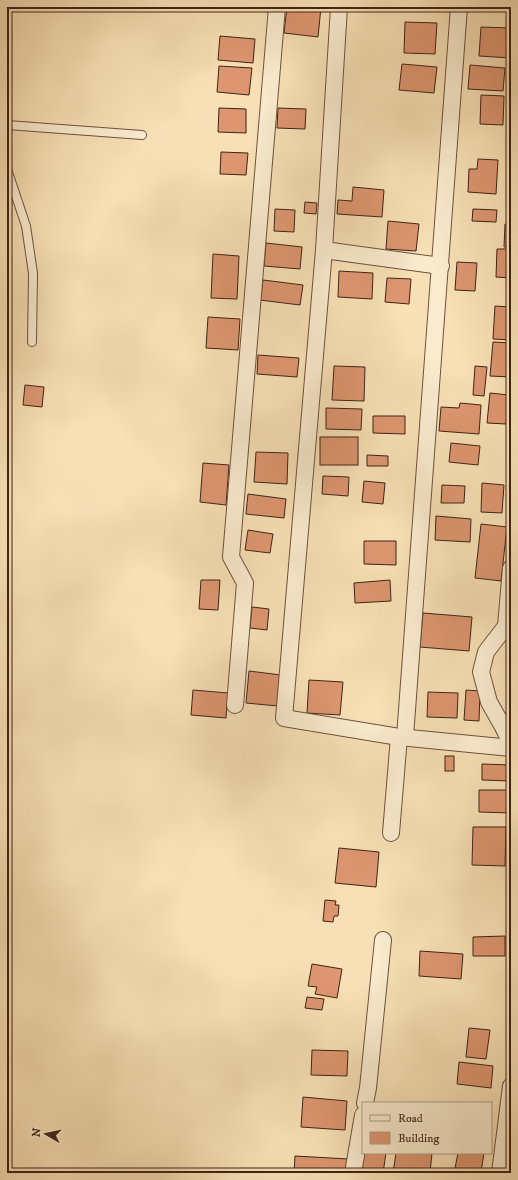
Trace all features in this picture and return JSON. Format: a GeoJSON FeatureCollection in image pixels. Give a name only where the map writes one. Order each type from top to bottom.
{"type":"FeatureCollection","features":[{"type":"Feature","properties":{"kind":"street"},"geometry":{"type":"LineString","coordinates":[[235,705],[245,583],[231,557],[277,7]]}},
{"type":"Feature","properties":{"kind":"street"},"geometry":{"type":"LineString","coordinates":[[339,7],[324,250],[284,718],[402,737],[511,748]]}},
{"type":"Feature","properties":{"kind":"street"},"geometry":{"type":"LineString","coordinates":[[391,833],[402,737],[441,266],[459,7]]}},
{"type":"Feature","properties":{"kind":"street"},"geometry":{"type":"LineString","coordinates":[[324,250],[441,266]]}},
{"type":"Feature","properties":{"kind":"street"},"geometry":{"type":"LineString","coordinates":[[511,568],[506,626],[486,652],[481,672],[489,702],[511,743]]}},
{"type":"Feature","properties":{"kind":"street"},"geometry":{"type":"LineString","coordinates":[[365,1102],[368,1088],[383,940]]}},
{"type":"Feature","properties":{"kind":"street"},"geometry":{"type":"LineString","coordinates":[[500,1173],[511,1086]]}},
{"type":"Feature","properties":{"kind":"street"},"geometry":{"type":"LineString","coordinates":[[353,1173],[362,1121]]}},
{"type":"Feature","properties":{"kind":"lane"},"geometry":{"type":"LineString","coordinates":[[7,125],[142,135]]}},
{"type":"Feature","properties":{"kind":"lane"},"geometry":{"type":"LineString","coordinates":[[7,169],[26,226],[33,273],[32,342]]}},
{"type":"Feature","properties":{"kind":"building"},"geometry":{"type":"Polygon","coordinates":[[[287,7],[321,7],[318,37],[284,33],[287,7]]]}},
{"type":"Feature","properties":{"kind":"building"},"geometry":{"type":"Polygon","coordinates":[[[405,22],[437,23],[435,54],[404,53],[405,22]]]}},
{"type":"Feature","properties":{"kind":"building"},"geometry":{"type":"Polygon","coordinates":[[[481,27],[511,28],[511,58],[479,56],[481,27]]]}},
{"type":"Feature","properties":{"kind":"building"},"geometry":{"type":"Polygon","coordinates":[[[220,36],[255,39],[253,63],[218,60],[220,36]]]}},
{"type":"Feature","properties":{"kind":"building"},"geometry":{"type":"Polygon","coordinates":[[[402,64],[437,67],[434,93],[399,90],[402,64]]]}},
{"type":"Feature","properties":{"kind":"building"},"geometry":{"type":"Polygon","coordinates":[[[470,65],[505,68],[503,91],[468,89],[470,65]]]}},
{"type":"Feature","properties":{"kind":"building"},"geometry":{"type":"Polygon","coordinates":[[[219,66],[252,68],[249,95],[217,92],[219,66]]]}},
{"type":"Feature","properties":{"kind":"building"},"geometry":{"type":"Polygon","coordinates":[[[481,95],[504,96],[503,125],[480,124],[481,95]]]}},
{"type":"Feature","properties":{"kind":"building"},"geometry":{"type":"Polygon","coordinates":[[[219,108],[246,109],[246,133],[218,132],[219,108]]]}},
{"type":"Feature","properties":{"kind":"building"},"geometry":{"type":"Polygon","coordinates":[[[278,108],[306,109],[305,129],[277,128],[278,108]]]}},
{"type":"Feature","properties":{"kind":"building"},"geometry":{"type":"Polygon","coordinates":[[[221,152],[248,153],[246,175],[220,174],[221,152]]]}},
{"type":"Feature","properties":{"kind":"building"},"geometry":{"type":"Polygon","coordinates":[[[478,159],[498,160],[496,194],[468,192],[469,169],[477,169],[478,159]]]}},
{"type":"Feature","properties":{"kind":"building"},"geometry":{"type":"Polygon","coordinates":[[[353,187],[384,190],[382,217],[337,214],[338,200],[352,201],[353,187]]]}},
{"type":"Feature","properties":{"kind":"building"},"geometry":{"type":"Polygon","coordinates":[[[305,202],[317,203],[316,214],[304,213],[305,202]]]}},
{"type":"Feature","properties":{"kind":"building"},"geometry":{"type":"Polygon","coordinates":[[[275,209],[295,210],[294,232],[274,231],[275,209]]]}},
{"type":"Feature","properties":{"kind":"building"},"geometry":{"type":"Polygon","coordinates":[[[473,209],[497,210],[496,222],[472,221],[473,209]]]}},
{"type":"Feature","properties":{"kind":"building"},"geometry":{"type":"Polygon","coordinates":[[[388,221],[419,224],[416,251],[386,249],[388,221]]]}},
{"type":"Feature","properties":{"kind":"building"},"geometry":{"type":"Polygon","coordinates":[[[505,224],[511,224],[511,247],[504,247],[505,224]]]}},
{"type":"Feature","properties":{"kind":"building"},"geometry":{"type":"Polygon","coordinates":[[[266,243],[302,247],[300,269],[264,266],[266,243]]]}},
{"type":"Feature","properties":{"kind":"building"},"geometry":{"type":"Polygon","coordinates":[[[497,249],[511,249],[511,278],[496,277],[497,249]]]}},
{"type":"Feature","properties":{"kind":"building"},"geometry":{"type":"Polygon","coordinates":[[[213,254],[239,256],[237,299],[211,298],[213,254]]]}},
{"type":"Feature","properties":{"kind":"building"},"geometry":{"type":"Polygon","coordinates":[[[457,262],[477,263],[475,291],[455,290],[457,262]]]}},
{"type":"Feature","properties":{"kind":"building"},"geometry":{"type":"Polygon","coordinates":[[[339,271],[373,273],[372,299],[338,297],[339,271]]]}},
{"type":"Feature","properties":{"kind":"building"},"geometry":{"type":"Polygon","coordinates":[[[387,278],[411,279],[409,304],[385,302],[387,278]]]}},
{"type":"Feature","properties":{"kind":"building"},"geometry":{"type":"Polygon","coordinates":[[[263,280],[303,285],[300,305],[260,300],[263,280]]]}},
{"type":"Feature","properties":{"kind":"building"},"geometry":{"type":"Polygon","coordinates":[[[495,306],[511,307],[511,340],[493,339],[495,306]]]}},
{"type":"Feature","properties":{"kind":"building"},"geometry":{"type":"Polygon","coordinates":[[[208,317],[240,319],[238,350],[206,348],[208,317]]]}},
{"type":"Feature","properties":{"kind":"building"},"geometry":{"type":"Polygon","coordinates":[[[493,342],[511,343],[511,377],[490,376],[493,342]]]}},
{"type":"Feature","properties":{"kind":"building"},"geometry":{"type":"Polygon","coordinates":[[[258,355],[299,358],[297,377],[257,374],[258,355]]]}},
{"type":"Feature","properties":{"kind":"building"},"geometry":{"type":"Polygon","coordinates":[[[334,366],[365,367],[364,401],[332,400],[334,366]]]}},
{"type":"Feature","properties":{"kind":"building"},"geometry":{"type":"Polygon","coordinates":[[[475,366],[487,367],[484,396],[473,395],[475,366]]]}},
{"type":"Feature","properties":{"kind":"building"},"geometry":{"type":"Polygon","coordinates":[[[25,385],[44,387],[42,407],[23,405],[25,385]]]}},
{"type":"Feature","properties":{"kind":"building"},"geometry":{"type":"Polygon","coordinates":[[[490,393],[509,395],[506,424],[487,423],[490,393]]]}},
{"type":"Feature","properties":{"kind":"building"},"geometry":{"type":"Polygon","coordinates":[[[460,403],[481,405],[479,434],[439,431],[441,407],[459,408],[460,403]]]}},
{"type":"Feature","properties":{"kind":"building"},"geometry":{"type":"Polygon","coordinates":[[[326,408],[362,409],[361,430],[326,429],[326,408]]]}},
{"type":"Feature","properties":{"kind":"building"},"geometry":{"type":"Polygon","coordinates":[[[373,416],[405,416],[405,434],[373,433],[373,416]]]}},
{"type":"Feature","properties":{"kind":"building"},"geometry":{"type":"Polygon","coordinates":[[[320,437],[358,437],[358,465],[320,465],[320,437]]]}},
{"type":"Feature","properties":{"kind":"building"},"geometry":{"type":"Polygon","coordinates":[[[451,443],[480,446],[478,465],[449,462],[451,443]]]}},
{"type":"Feature","properties":{"kind":"building"},"geometry":{"type":"Polygon","coordinates":[[[256,452],[288,453],[287,484],[254,482],[256,452]]]}},
{"type":"Feature","properties":{"kind":"building"},"geometry":{"type":"Polygon","coordinates":[[[367,455],[388,456],[388,466],[367,466],[367,455]]]}},
{"type":"Feature","properties":{"kind":"building"},"geometry":{"type":"Polygon","coordinates":[[[203,463],[229,465],[226,505],[200,502],[203,463]]]}},
{"type":"Feature","properties":{"kind":"building"},"geometry":{"type":"Polygon","coordinates":[[[323,476],[349,477],[348,496],[322,494],[323,476]]]}},
{"type":"Feature","properties":{"kind":"building"},"geometry":{"type":"Polygon","coordinates":[[[364,481],[385,483],[383,504],[362,502],[364,481]]]}},
{"type":"Feature","properties":{"kind":"building"},"geometry":{"type":"Polygon","coordinates":[[[482,483],[504,485],[502,513],[481,512],[482,483]]]}},
{"type":"Feature","properties":{"kind":"building"},"geometry":{"type":"Polygon","coordinates":[[[442,485],[465,486],[464,503],[441,503],[442,485]]]}},
{"type":"Feature","properties":{"kind":"building"},"geometry":{"type":"Polygon","coordinates":[[[248,494],[286,499],[284,518],[246,514],[248,494]]]}},
{"type":"Feature","properties":{"kind":"building"},"geometry":{"type":"Polygon","coordinates":[[[436,516],[471,519],[470,542],[435,540],[436,516]]]}},
{"type":"Feature","properties":{"kind":"building"},"geometry":{"type":"Polygon","coordinates":[[[481,524],[507,527],[501,581],[475,578],[481,524]]]}},
{"type":"Feature","properties":{"kind":"building"},"geometry":{"type":"Polygon","coordinates":[[[248,530],[273,534],[270,553],[245,550],[248,530]]]}},
{"type":"Feature","properties":{"kind":"building"},"geometry":{"type":"Polygon","coordinates":[[[364,541],[396,541],[396,565],[364,564],[364,541]]]}},
{"type":"Feature","properties":{"kind":"building"},"geometry":{"type":"Polygon","coordinates":[[[201,580],[220,580],[218,610],[199,609],[201,580]]]}},
{"type":"Feature","properties":{"kind":"building"},"geometry":{"type":"Polygon","coordinates":[[[390,580],[391,601],[355,603],[354,583],[390,580]]]}},
{"type":"Feature","properties":{"kind":"building"},"geometry":{"type":"Polygon","coordinates":[[[252,607],[269,609],[267,630],[250,628],[252,607]]]}},
{"type":"Feature","properties":{"kind":"building"},"geometry":{"type":"Polygon","coordinates":[[[423,613],[472,617],[469,651],[420,647],[423,613]]]}},
{"type":"Feature","properties":{"kind":"building"},"geometry":{"type":"Polygon","coordinates":[[[249,671],[281,675],[278,706],[246,703],[249,671]]]}},
{"type":"Feature","properties":{"kind":"building"},"geometry":{"type":"Polygon","coordinates":[[[309,680],[343,682],[340,715],[307,713],[309,680]]]}},
{"type":"Feature","properties":{"kind":"building"},"geometry":{"type":"Polygon","coordinates":[[[193,690],[228,693],[226,718],[191,715],[193,690]]]}},
{"type":"Feature","properties":{"kind":"building"},"geometry":{"type":"Polygon","coordinates":[[[466,690],[480,691],[479,721],[464,720],[466,690]]]}},
{"type":"Feature","properties":{"kind":"building"},"geometry":{"type":"Polygon","coordinates":[[[428,692],[458,693],[457,718],[427,717],[428,692]]]}},
{"type":"Feature","properties":{"kind":"building"},"geometry":{"type":"Polygon","coordinates":[[[445,756],[454,756],[454,771],[445,771],[445,756]]]}},
{"type":"Feature","properties":{"kind":"building"},"geometry":{"type":"Polygon","coordinates":[[[482,764],[511,765],[511,781],[482,780],[482,764]]]}},
{"type":"Feature","properties":{"kind":"building"},"geometry":{"type":"Polygon","coordinates":[[[479,790],[511,790],[511,813],[479,812],[479,790]]]}},
{"type":"Feature","properties":{"kind":"building"},"geometry":{"type":"Polygon","coordinates":[[[473,827],[506,827],[505,866],[472,865],[473,827]]]}},
{"type":"Feature","properties":{"kind":"building"},"geometry":{"type":"Polygon","coordinates":[[[339,848],[379,852],[376,887],[335,883],[339,848]]]}},
{"type":"Feature","properties":{"kind":"building"},"geometry":{"type":"Polygon","coordinates":[[[325,900],[336,901],[335,905],[339,905],[338,916],[334,916],[333,922],[323,921],[325,900]]]}},
{"type":"Feature","properties":{"kind":"building"},"geometry":{"type":"Polygon","coordinates":[[[505,936],[505,956],[473,956],[473,937],[505,936]]]}},
{"type":"Feature","properties":{"kind":"building"},"geometry":{"type":"Polygon","coordinates":[[[420,951],[463,954],[461,979],[419,976],[420,951]]]}},
{"type":"Feature","properties":{"kind":"building"},"geometry":{"type":"Polygon","coordinates":[[[312,964],[342,969],[337,998],[315,994],[317,987],[308,986],[312,964]]]}},
{"type":"Feature","properties":{"kind":"building"},"geometry":{"type":"Polygon","coordinates":[[[307,997],[324,999],[322,1010],[305,1008],[307,997]]]}},
{"type":"Feature","properties":{"kind":"building"},"geometry":{"type":"Polygon","coordinates":[[[469,1028],[490,1030],[486,1059],[466,1057],[469,1028]]]}},
{"type":"Feature","properties":{"kind":"building"},"geometry":{"type":"Polygon","coordinates":[[[312,1050],[348,1051],[347,1076],[311,1075],[312,1050]]]}},
{"type":"Feature","properties":{"kind":"building"},"geometry":{"type":"Polygon","coordinates":[[[459,1062],[493,1066],[491,1088],[457,1084],[459,1062]]]}},
{"type":"Feature","properties":{"kind":"building"},"geometry":{"type":"Polygon","coordinates":[[[303,1097],[347,1101],[345,1130],[301,1127],[303,1097]]]}},
{"type":"Feature","properties":{"kind":"building"},"geometry":{"type":"Polygon","coordinates":[[[364,1154],[386,1154],[383,1173],[361,1173],[364,1154]]]}},
{"type":"Feature","properties":{"kind":"building"},"geometry":{"type":"Polygon","coordinates":[[[396,1154],[432,1154],[430,1173],[393,1173],[396,1154]]]}},
{"type":"Feature","properties":{"kind":"building"},"geometry":{"type":"Polygon","coordinates":[[[458,1154],[484,1154],[481,1172],[455,1168],[458,1154]]]}},
{"type":"Feature","properties":{"kind":"building"},"geometry":{"type":"Polygon","coordinates":[[[295,1156],[349,1159],[348,1173],[294,1173],[295,1156]]]}},
{"type":"Feature","properties":{"kind":"building"},"geometry":{"type":"Polygon","coordinates":[[[451,1171],[471,1173],[451,1173],[451,1171]]]}}]}
